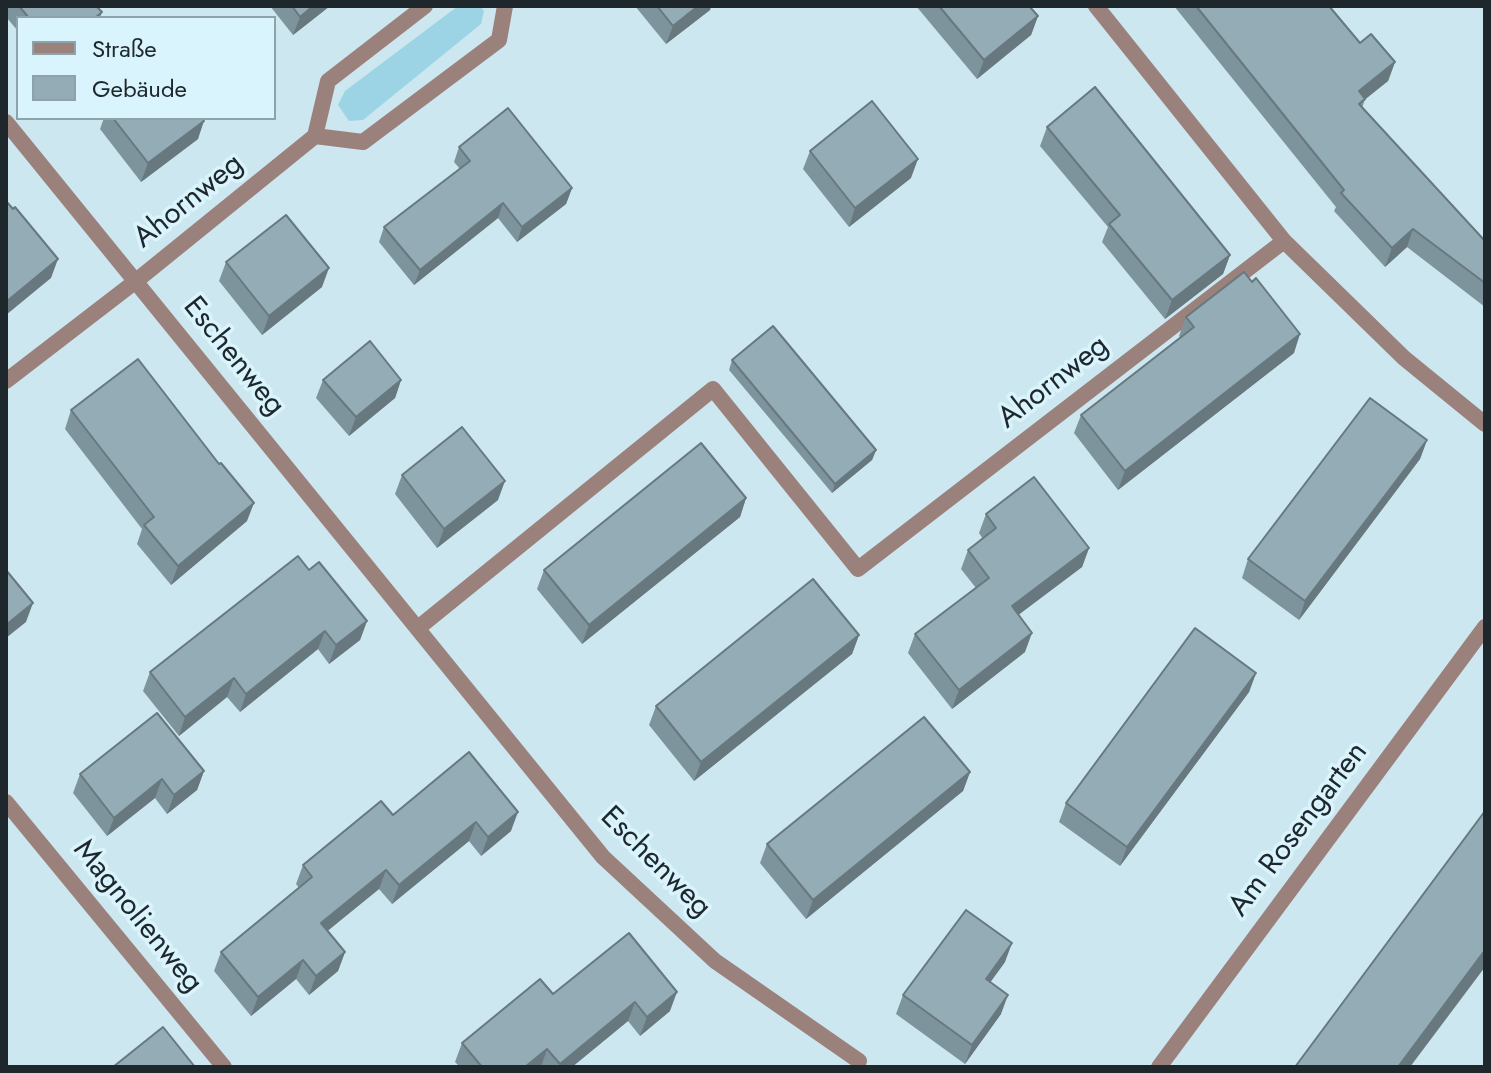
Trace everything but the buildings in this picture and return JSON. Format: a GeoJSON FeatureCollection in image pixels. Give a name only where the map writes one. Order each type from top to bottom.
{"type":"FeatureCollection","features":[{"type":"Feature","properties":{"kind":"street"},"geometry":{"type":"LineString","coordinates":[[425,6],[328,81],[315,136],[363,142],[499,40],[505,6]]}},
{"type":"Feature","properties":{"kind":"street"},"geometry":{"type":"LineString","coordinates":[[1096,6],[1284,241],[1404,358],[1485,424]]}},
{"type":"Feature","properties":{"kind":"street","name":"Eschenweg"},"geometry":{"type":"LineString","coordinates":[[6,122],[603,857],[715,961],[859,1061]]}},
{"type":"Feature","properties":{"kind":"street","name":"Ahornweg"},"geometry":{"type":"LineString","coordinates":[[6,381],[136,281],[315,136]]}},
{"type":"Feature","properties":{"kind":"street","name":"Ahornweg"},"geometry":{"type":"LineString","coordinates":[[418,628],[713,389],[858,569],[1284,241]]}},
{"type":"Feature","properties":{"kind":"street","name":"Am Rosengarten"},"geometry":{"type":"LineString","coordinates":[[1159,1067],[1485,627]]}},
{"type":"Feature","properties":{"kind":"street","name":"Magnolienweg"},"geometry":{"type":"LineString","coordinates":[[6,802],[224,1067]]}},
{"type":"Feature","properties":{"kind":"shaded area"},"geometry":{"type":"Polygon","coordinates":[[[458,6],[480,6],[484,11],[481,24],[363,120],[349,121],[338,105],[345,91],[458,6]]]}}]}
